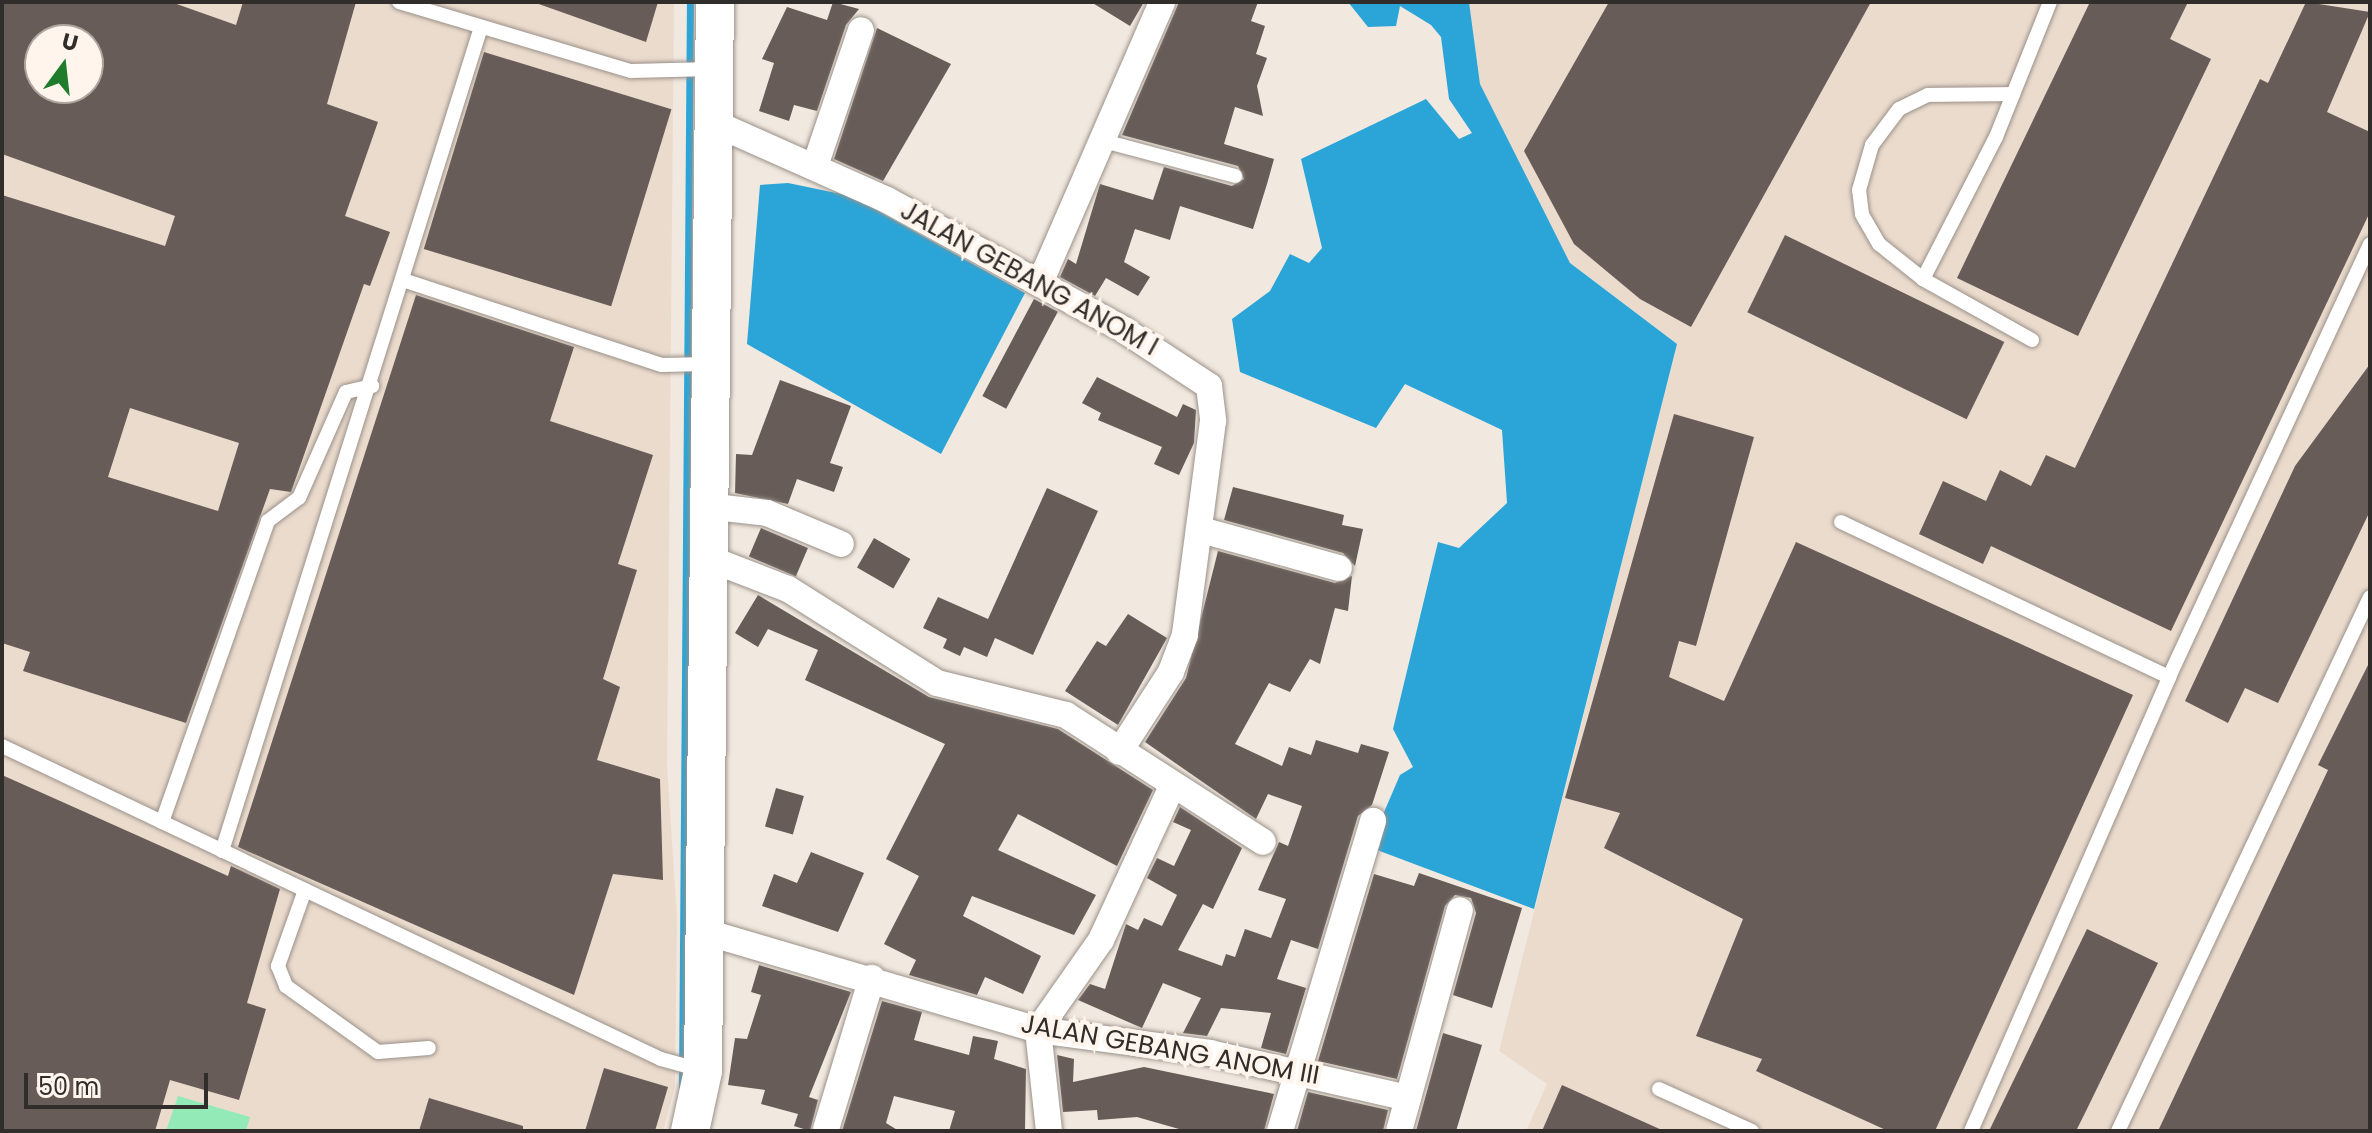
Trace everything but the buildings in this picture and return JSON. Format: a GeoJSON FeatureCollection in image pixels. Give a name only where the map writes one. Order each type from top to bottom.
{"type":"FeatureCollection","features":[{"type":"Feature","properties":{"kind":"street"},"geometry":{"type":"LineString","coordinates":[[690,1131],[698,1070],[702,931],[706,506],[703,364],[712,122],[706,71],[715,2]]}},
{"type":"Feature","properties":{"kind":"street"},"geometry":{"type":"LineString","coordinates":[[1040,283],[1162,2]]}},
{"type":"Feature","properties":{"kind":"street"},"geometry":{"type":"LineString","coordinates":[[816,163],[861,30]]}},
{"type":"Feature","properties":{"kind":"street","name":"JALAN GEBANG ANOM I"},"geometry":{"type":"LineString","coordinates":[[712,122],[816,163],[1040,283],[1209,386],[1213,421],[1201,530]]}},
{"type":"Feature","properties":{"kind":"street"},"geometry":{"type":"LineString","coordinates":[[706,506],[767,513],[841,544]]}},
{"type":"Feature","properties":{"kind":"street"},"geometry":{"type":"LineString","coordinates":[[1119,752],[1179,656],[1201,530],[1339,568]]}},
{"type":"Feature","properties":{"kind":"street"},"geometry":{"type":"LineString","coordinates":[[705,557],[788,589],[937,683],[1049,707],[1263,842]]}},
{"type":"Feature","properties":{"kind":"street"},"geometry":{"type":"LineString","coordinates":[[1049,1131],[1038,1030],[1101,940],[1172,786]]}},
{"type":"Feature","properties":{"kind":"street"},"geometry":{"type":"LineString","coordinates":[[1280,1131],[1373,821]]}},
{"type":"Feature","properties":{"kind":"street"},"geometry":{"type":"LineString","coordinates":[[1399,1131],[1460,910]]}},
{"type":"Feature","properties":{"kind":"street","name":"JALAN GEBANG ANOM III"},"geometry":{"type":"LineString","coordinates":[[702,931],[872,978],[1038,1030],[1298,1071],[1408,1098]]}},
{"type":"Feature","properties":{"kind":"street"},"geometry":{"type":"LineString","coordinates":[[826,1129],[872,978]]}},
{"type":"Feature","properties":{"kind":"lane"},"geometry":{"type":"LineString","coordinates":[[399,2],[480,30],[659,74],[706,71]]}},
{"type":"Feature","properties":{"kind":"lane"},"geometry":{"type":"LineString","coordinates":[[1923,279],[2013,94],[2050,2]]}},
{"type":"Feature","properties":{"kind":"lane"},"geometry":{"type":"LineString","coordinates":[[222,851],[406,281],[480,30]]}},
{"type":"Feature","properties":{"kind":"lane"},"geometry":{"type":"LineString","coordinates":[[2013,94],[1928,95],[1899,109],[1872,145],[1859,190],[1862,214],[1879,244],[1923,279],[2032,340]]}},
{"type":"Feature","properties":{"kind":"lane"},"geometry":{"type":"LineString","coordinates":[[1100,140],[1235,176]]}},
{"type":"Feature","properties":{"kind":"lane"},"geometry":{"type":"LineString","coordinates":[[1971,1131],[2169,677],[2370,244]]}},
{"type":"Feature","properties":{"kind":"lane"},"geometry":{"type":"LineString","coordinates":[[406,281],[662,365],[703,364]]}},
{"type":"Feature","properties":{"kind":"lane"},"geometry":{"type":"LineString","coordinates":[[162,822],[268,521],[299,498],[346,392],[372,386]]}},
{"type":"Feature","properties":{"kind":"lane"},"geometry":{"type":"LineString","coordinates":[[1841,522],[2169,677]]}},
{"type":"Feature","properties":{"kind":"lane"},"geometry":{"type":"LineString","coordinates":[[2118,1131],[2370,597]]}},
{"type":"Feature","properties":{"kind":"lane"},"geometry":{"type":"LineString","coordinates":[[2,746],[661,1059],[698,1070]]}},
{"type":"Feature","properties":{"kind":"lane"},"geometry":{"type":"LineString","coordinates":[[305,890],[278,966],[286,986],[378,1052],[429,1048]]}},
{"type":"Feature","properties":{"kind":"lane"},"geometry":{"type":"LineString","coordinates":[[1659,1089],[1752,1131]]}},
{"type":"Feature","properties":{"kind":"shaded area"},"geometry":{"type":"Polygon","coordinates":[[[2,2],[674,2],[667,766],[677,918],[675,1086],[663,1131],[2,1131],[2,2]]]}},
{"type":"Feature","properties":{"kind":"shaded area"},"geometry":{"type":"Polygon","coordinates":[[[1469,2],[2370,2],[2370,1131],[1526,1131],[1547,1084],[1499,1051],[1677,344],[1570,263],[1480,84],[1469,2]]]}},
{"type":"Feature","properties":{"kind":"green space"},"geometry":{"type":"Polygon","coordinates":[[[178,1096],[250,1117],[246,1131],[166,1131],[178,1096]]]}},
{"type":"Feature","properties":{"kind":"water"},"geometry":{"type":"Polygon","coordinates":[[[1348,2],[1469,2],[1480,84],[1570,263],[1677,344],[1534,909],[1369,847],[1400,775],[1413,767],[1393,729],[1438,542],[1459,548],[1507,503],[1502,430],[1405,384],[1376,428],[1240,372],[1232,319],[1270,291],[1290,254],[1309,263],[1322,248],[1301,159],[1426,99],[1459,139],[1472,133],[1449,99],[1441,37],[1431,25],[1400,6],[1396,26],[1368,27],[1348,2]]]}},
{"type":"Feature","properties":{"kind":"water"},"geometry":{"type":"Polygon","coordinates":[[[788,183],[851,196],[1025,293],[941,454],[747,344],[760,185],[788,183]]]}},
{"type":"Feature","properties":{"kind":"waterway"},"geometry":{"type":"LineString","coordinates":[[682,1086],[690,2]]}}]}
